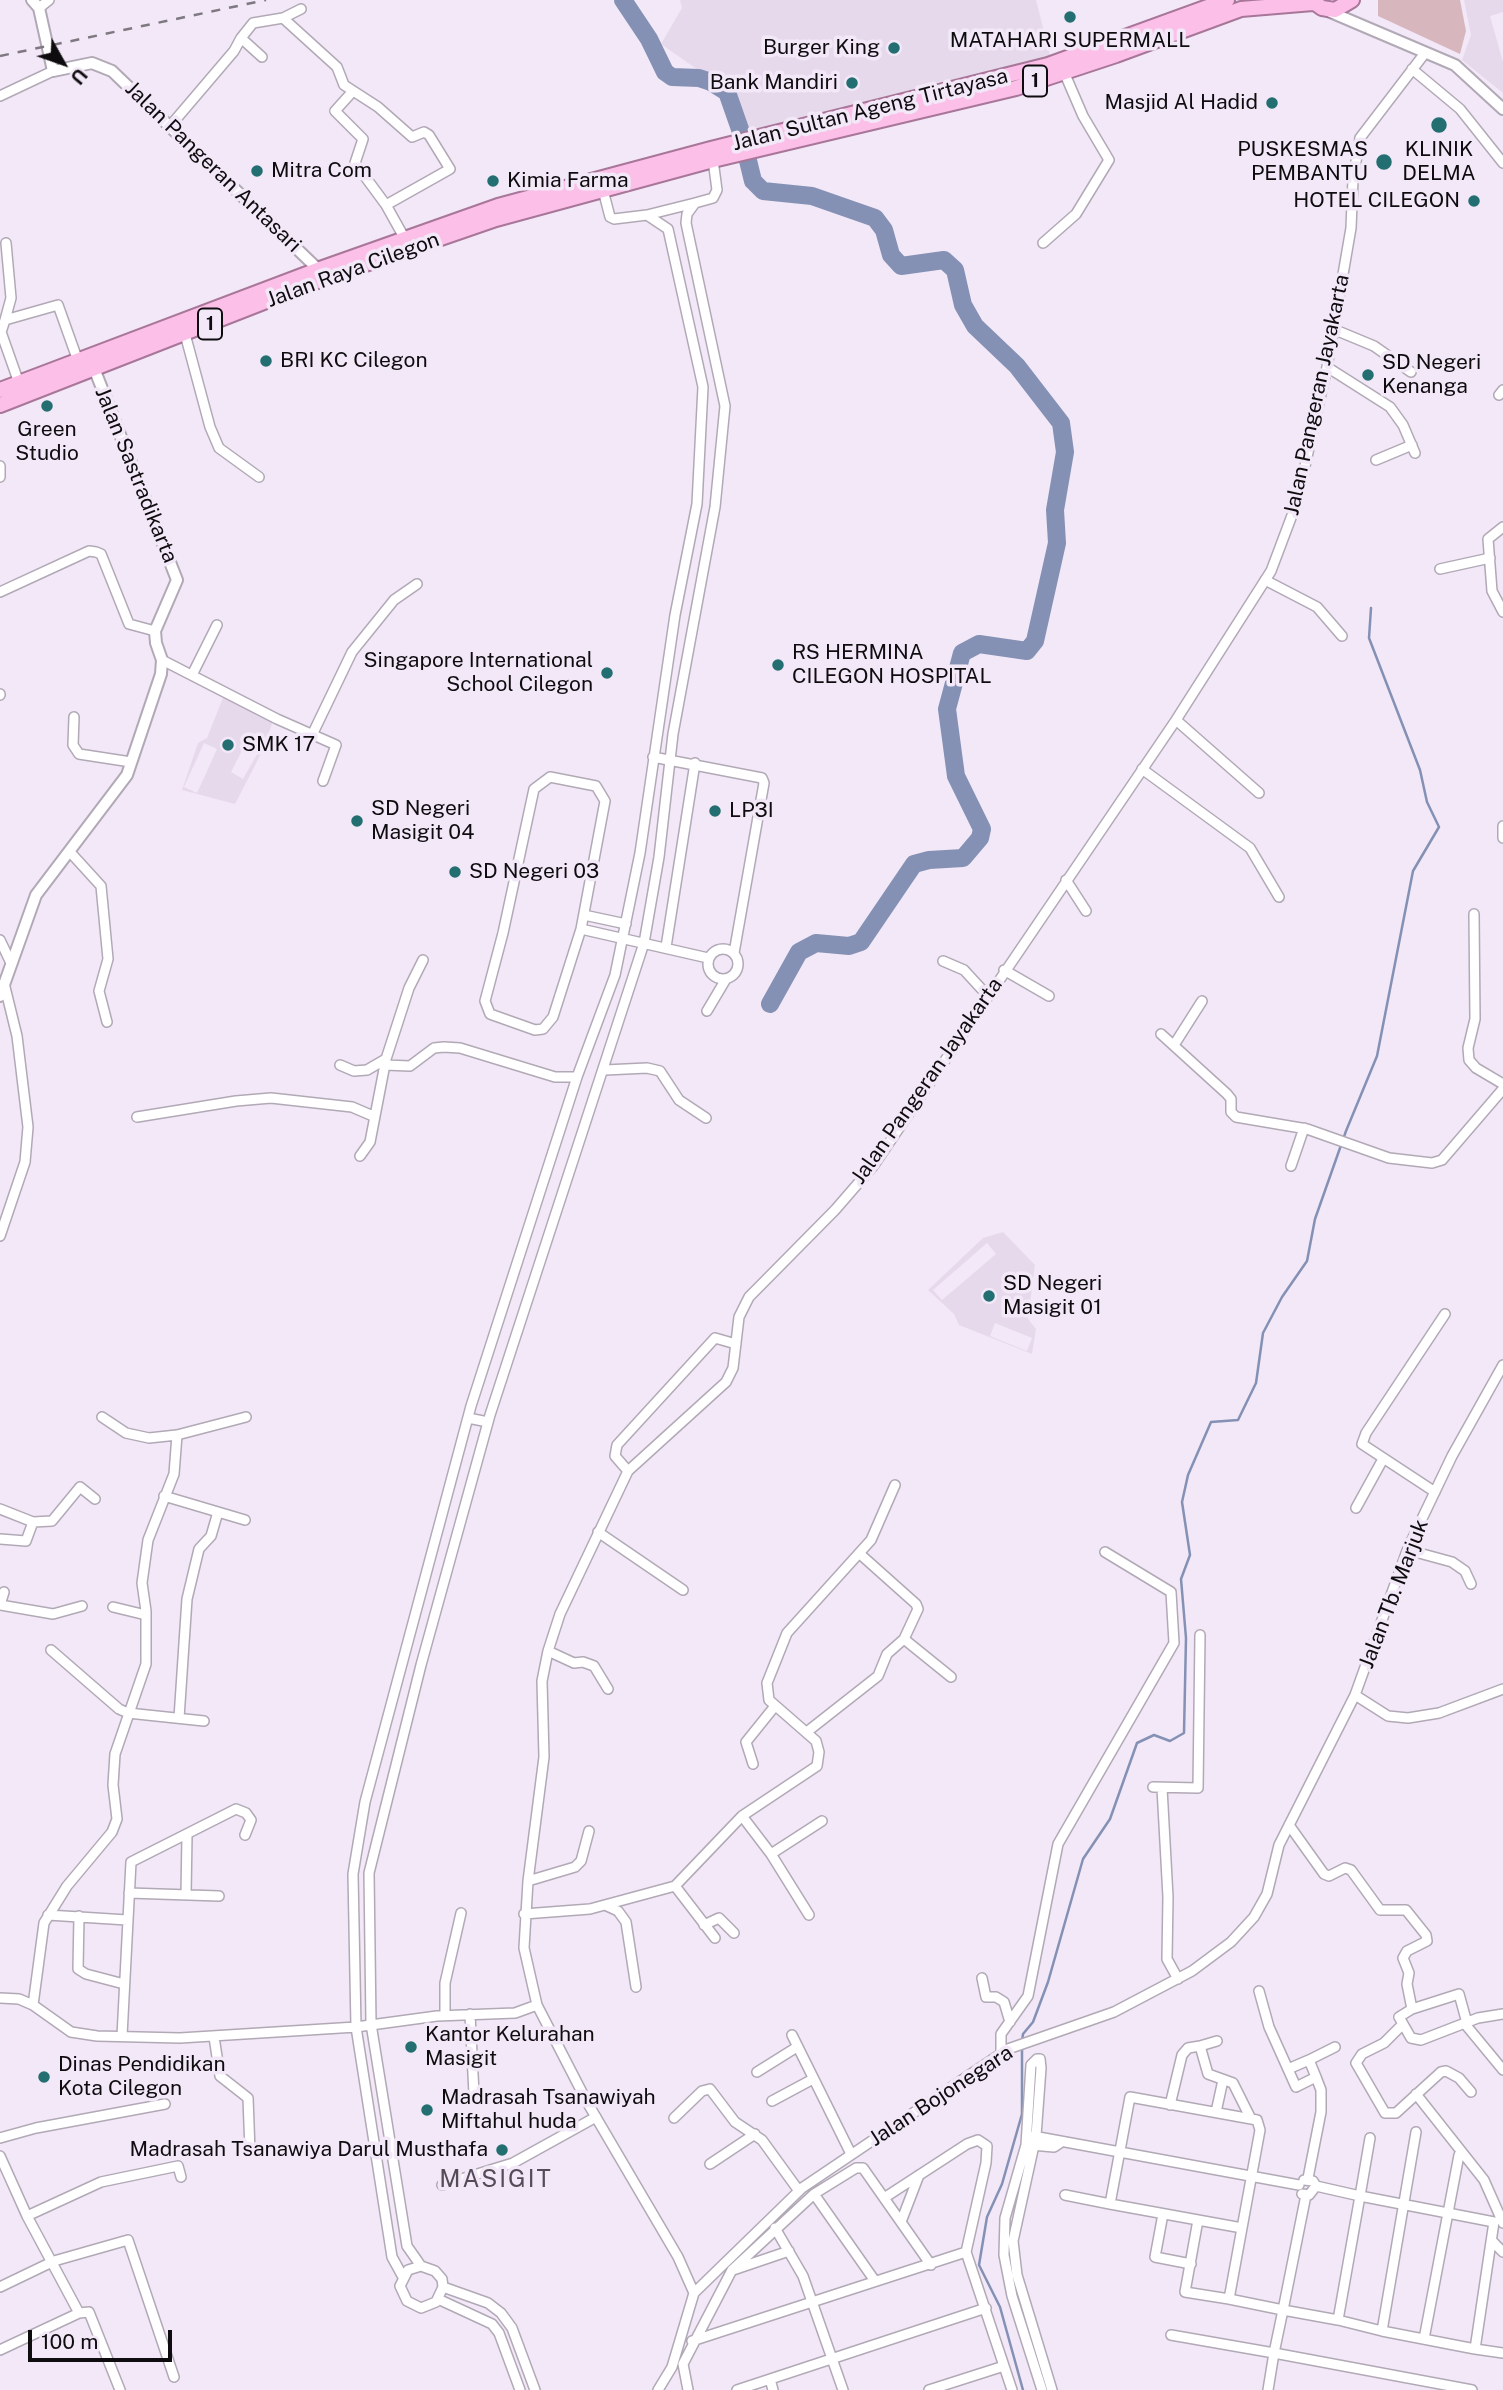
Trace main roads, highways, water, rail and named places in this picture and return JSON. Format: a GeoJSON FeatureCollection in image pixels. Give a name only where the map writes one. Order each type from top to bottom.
{"type":"FeatureCollection","features":[{"type":"Feature","properties":{"kind":"highway","name":"Jalan Sultan Ageng Tirtayasa"},"geometry":{"type":"LineString","coordinates":[[712,154],[1048,65],[1227,0]]}},
{"type":"Feature","properties":{"kind":"highway","name":"1"},"geometry":{"type":"LineString","coordinates":[[1316,4],[1335,10],[1352,0]]}},
{"type":"Feature","properties":{"kind":"highway","name":"Jalan Sultan Ageng Tirtayasa"},"geometry":{"type":"LineString","coordinates":[[751,145],[929,111],[1064,72],[1241,9],[1316,4]]}},
{"type":"Feature","properties":{"kind":"highway","name":"Jalan Raya Cilegon"},"geometry":{"type":"LineString","coordinates":[[0,405],[87,362],[323,273],[496,219],[603,190],[712,154]]}},
{"type":"Feature","properties":{"kind":"highway","name":"Jalan Raya Cilegon"},"geometry":{"type":"LineString","coordinates":[[0,390],[185,334],[405,239],[498,206],[712,154]]}},
{"type":"Feature","properties":{"kind":"waterway"},"geometry":{"type":"LineString","coordinates":[[623,0],[649,39],[665,72],[672,77],[699,78],[727,92],[741,132],[753,181],[763,191],[812,196],[875,218],[884,230],[891,255],[901,266],[944,260],[955,270],[963,305],[975,326],[1017,366],[1061,423],[1065,452],[1055,510],[1057,543],[1035,641],[1027,651],[979,644],[962,653],[947,709],[956,776],[982,829],[980,838],[963,858],[929,860],[914,864],[861,942],[849,946],[816,943],[799,952],[770,1004]]}},
{"type":"Feature","properties":{"kind":"waterway"},"geometry":{"type":"LineString","coordinates":[[1022,2041],[1023,2034],[1033,2022],[1048,1982],[1083,1859],[1110,1819],[1137,1743],[1154,1735],[1170,1741],[1184,1733],[1186,1638],[1181,1579],[1190,1555],[1182,1502],[1188,1475],[1211,1422],[1238,1420],[1256,1383],[1263,1333],[1282,1297],[1307,1261],[1315,1219],[1346,1131],[1377,1056],[1413,871],[1439,827],[1427,802],[1420,770],[1369,638],[1371,608]]}},
{"type":"Feature","properties":{"kind":"waterway"},"geometry":{"type":"LineString","coordinates":[[1022,2048],[1022,2114],[1002,2184],[987,2217],[979,2265],[1000,2307],[1023,2390]]}},
{"type":"Feature","properties":{"kind":"railway"},"geometry":{"type":"LineString","coordinates":[[0,56],[266,0]]}},
{"type":"Feature","properties":{"kind":"place","name":"MATAHARI SUPERMALL"},"geometry":{"type":"Point","coordinates":[1070,17]}},
{"type":"Feature","properties":{"kind":"place","name":"Burger King"},"geometry":{"type":"Point","coordinates":[894,48]}},
{"type":"Feature","properties":{"kind":"place","name":"Bank Mandiri"},"geometry":{"type":"Point","coordinates":[852,83]}},
{"type":"Feature","properties":{"kind":"place","name":"Masjid Al Hadid"},"geometry":{"type":"Point","coordinates":[1272,103]}},
{"type":"Feature","properties":{"kind":"place","name":"KLINIK DELMA"},"geometry":{"type":"Point","coordinates":[1439,125]}},
{"type":"Feature","properties":{"kind":"place","name":"PUSKESMAS PEMBANTU"},"geometry":{"type":"Point","coordinates":[1384,162]}},
{"type":"Feature","properties":{"kind":"place","name":"Mitra Com"},"geometry":{"type":"Point","coordinates":[257,171]}},
{"type":"Feature","properties":{"kind":"place","name":"Kimia Farma"},"geometry":{"type":"Point","coordinates":[493,181]}},
{"type":"Feature","properties":{"kind":"place","name":"HOTEL CILEGON"},"geometry":{"type":"Point","coordinates":[1474,201]}},
{"type":"Feature","properties":{"kind":"place","name":"BRI KC Cilegon"},"geometry":{"type":"Point","coordinates":[266,361]}},
{"type":"Feature","properties":{"kind":"place","name":"SD Negeri Kenanga"},"geometry":{"type":"Point","coordinates":[1368,375]}},
{"type":"Feature","properties":{"kind":"place","name":"Green Studio"},"geometry":{"type":"Point","coordinates":[47,406]}},
{"type":"Feature","properties":{"kind":"place","name":"RS HERMINA CILEGON HOSPITAL"},"geometry":{"type":"Point","coordinates":[778,665]}},
{"type":"Feature","properties":{"kind":"place","name":"Singapore International School Cilegon"},"geometry":{"type":"Point","coordinates":[607,673]}},
{"type":"Feature","properties":{"kind":"place","name":"SMK 17"},"geometry":{"type":"Point","coordinates":[228,745]}},
{"type":"Feature","properties":{"kind":"place","name":"LP3I"},"geometry":{"type":"Point","coordinates":[715,811]}},
{"type":"Feature","properties":{"kind":"place","name":"SD Negeri Masigit 04"},"geometry":{"type":"Point","coordinates":[357,821]}},
{"type":"Feature","properties":{"kind":"place","name":"SD Negeri 03"},"geometry":{"type":"Point","coordinates":[455,872]}},
{"type":"Feature","properties":{"kind":"place","name":"SD Negeri Masigit 01"},"geometry":{"type":"Point","coordinates":[989,1296]}},
{"type":"Feature","properties":{"kind":"place","name":"Kantor Kelurahan Masigit"},"geometry":{"type":"Point","coordinates":[411,2047]}},
{"type":"Feature","properties":{"kind":"place","name":"Dinas Pendidikan Kota Cilegon"},"geometry":{"type":"Point","coordinates":[44,2077]}},
{"type":"Feature","properties":{"kind":"place","name":"Madrasah Tsanawiyah Miftahul huda"},"geometry":{"type":"Point","coordinates":[427,2110]}},
{"type":"Feature","properties":{"kind":"place","name":"Madrasah Tsanawiya Darul Musthafa"},"geometry":{"type":"Point","coordinates":[502,2150]}},
{"type":"Feature","properties":{"kind":"district","name":"MASIGIT"},"geometry":{"type":"Point","coordinates":[496,2180]}}]}
